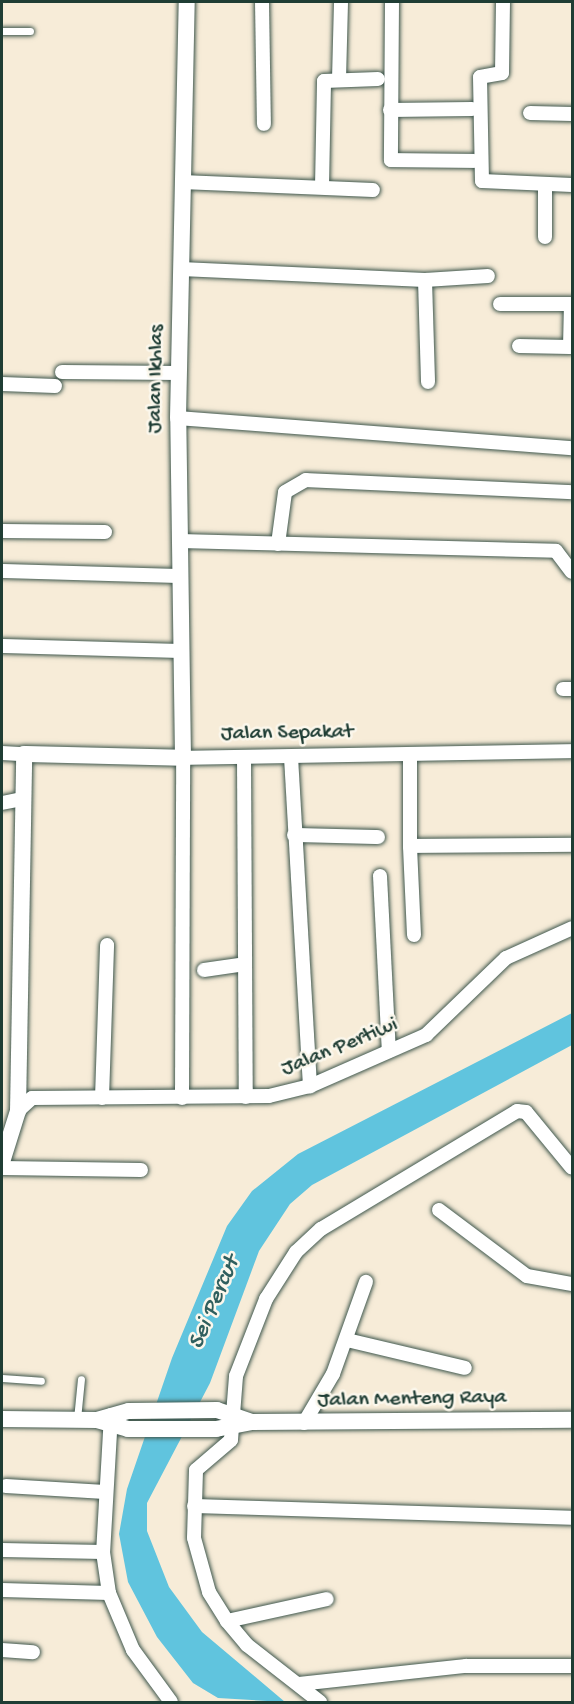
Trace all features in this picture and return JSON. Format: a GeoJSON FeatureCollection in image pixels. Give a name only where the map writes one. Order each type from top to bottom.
{"type":"FeatureCollection","features":[{"type":"Feature","properties":{"kind":"street","name":"Jalan Ikhlas"},"geometry":{"type":"LineString","coordinates":[[183,758],[178,418],[187,2]]}},
{"type":"Feature","properties":{"kind":"street"},"geometry":{"type":"LineString","coordinates":[[262,2],[264,124]]}},
{"type":"Feature","properties":{"kind":"street"},"geometry":{"type":"LineString","coordinates":[[339,79],[341,2]]}},
{"type":"Feature","properties":{"kind":"street"},"geometry":{"type":"LineString","coordinates":[[392,2],[390,110],[392,160],[474,161]]}},
{"type":"Feature","properties":{"kind":"street"},"geometry":{"type":"LineString","coordinates":[[502,2],[502,73],[480,78],[482,181],[573,185]]}},
{"type":"Feature","properties":{"kind":"street"},"geometry":{"type":"LineString","coordinates":[[322,187],[324,83],[339,79],[378,79]]}},
{"type":"Feature","properties":{"kind":"street"},"geometry":{"type":"LineString","coordinates":[[390,110],[472,109]]}},
{"type":"Feature","properties":{"kind":"street"},"geometry":{"type":"LineString","coordinates":[[530,113],[573,114]]}},
{"type":"Feature","properties":{"kind":"street"},"geometry":{"type":"LineString","coordinates":[[182,182],[373,189]]}},
{"type":"Feature","properties":{"kind":"street"},"geometry":{"type":"LineString","coordinates":[[545,185],[545,237]]}},
{"type":"Feature","properties":{"kind":"street"},"geometry":{"type":"LineString","coordinates":[[181,269],[424,280],[488,276]]}},
{"type":"Feature","properties":{"kind":"street"},"geometry":{"type":"LineString","coordinates":[[424,280],[429,382]]}},
{"type":"Feature","properties":{"kind":"street"},"geometry":{"type":"LineString","coordinates":[[500,304],[572,304],[569,347],[519,346]]}},
{"type":"Feature","properties":{"kind":"street"},"geometry":{"type":"LineString","coordinates":[[62,372],[179,373]]}},
{"type":"Feature","properties":{"kind":"street"},"geometry":{"type":"LineString","coordinates":[[2,384],[55,386]]}},
{"type":"Feature","properties":{"kind":"street"},"geometry":{"type":"LineString","coordinates":[[178,418],[573,448]]}},
{"type":"Feature","properties":{"kind":"street"},"geometry":{"type":"LineString","coordinates":[[278,544],[285,492],[306,480],[573,492]]}},
{"type":"Feature","properties":{"kind":"street"},"geometry":{"type":"LineString","coordinates":[[2,531],[105,532]]}},
{"type":"Feature","properties":{"kind":"street"},"geometry":{"type":"LineString","coordinates":[[180,542],[556,551],[573,572]]}},
{"type":"Feature","properties":{"kind":"street"},"geometry":{"type":"LineString","coordinates":[[2,571],[180,576]]}},
{"type":"Feature","properties":{"kind":"street"},"geometry":{"type":"LineString","coordinates":[[2,646],[182,651]]}},
{"type":"Feature","properties":{"kind":"street","name":"Jalan Sepakat"},"geometry":{"type":"LineString","coordinates":[[2,753],[244,758],[573,751]]}},
{"type":"Feature","properties":{"kind":"street"},"geometry":{"type":"LineString","coordinates":[[2,1162],[18,1111],[24,754]]}},
{"type":"Feature","properties":{"kind":"street"},"geometry":{"type":"LineString","coordinates":[[410,755],[410,846],[414,935]]}},
{"type":"Feature","properties":{"kind":"street"},"geometry":{"type":"LineString","coordinates":[[291,757],[310,1086]]}},
{"type":"Feature","properties":{"kind":"street"},"geometry":{"type":"LineString","coordinates":[[182,1098],[183,758]]}},
{"type":"Feature","properties":{"kind":"street"},"geometry":{"type":"LineString","coordinates":[[244,758],[246,1097]]}},
{"type":"Feature","properties":{"kind":"street"},"geometry":{"type":"LineString","coordinates":[[2,803],[23,799]]}},
{"type":"Feature","properties":{"kind":"street"},"geometry":{"type":"LineString","coordinates":[[294,835],[378,837]]}},
{"type":"Feature","properties":{"kind":"street"},"geometry":{"type":"LineString","coordinates":[[410,846],[573,845]]}},
{"type":"Feature","properties":{"kind":"street"},"geometry":{"type":"LineString","coordinates":[[380,876],[389,1051]]}},
{"type":"Feature","properties":{"kind":"street","name":"Jalan Pertiwi"},"geometry":{"type":"LineString","coordinates":[[18,1111],[32,1098],[246,1097],[310,1086],[426,1035],[506,958],[573,927]]}},
{"type":"Feature","properties":{"kind":"street"},"geometry":{"type":"LineString","coordinates":[[102,1098],[107,945]]}},
{"type":"Feature","properties":{"kind":"street"},"geometry":{"type":"LineString","coordinates":[[204,970],[245,964]]}},
{"type":"Feature","properties":{"kind":"street"},"geometry":{"type":"LineString","coordinates":[[320,1702],[248,1645],[227,1621],[209,1592],[199,1557],[194,1506],[196,1470],[227,1447],[235,1421],[236,1376],[266,1299],[296,1252],[321,1229],[519,1110],[570,1158]]}},
{"type":"Feature","properties":{"kind":"street"},"geometry":{"type":"LineString","coordinates":[[2,1168],[141,1170]]}},
{"type":"Feature","properties":{"kind":"street"},"geometry":{"type":"LineString","coordinates":[[440,1210],[527,1276],[573,1284]]}},
{"type":"Feature","properties":{"kind":"street"},"geometry":{"type":"LineString","coordinates":[[304,1423],[347,1340],[366,1282]]}},
{"type":"Feature","properties":{"kind":"street"},"geometry":{"type":"LineString","coordinates":[[347,1340],[465,1368]]}},
{"type":"Feature","properties":{"kind":"street","name":"Jalan Menteng Raya"},"geometry":{"type":"LineString","coordinates":[[112,1423],[129,1411],[217,1410],[235,1421]]}},
{"type":"Feature","properties":{"kind":"street","name":"Jalan Menteng Raya"},"geometry":{"type":"LineString","coordinates":[[2,1419],[77,1419],[216,1429],[235,1421],[304,1423],[573,1420]]}},
{"type":"Feature","properties":{"kind":"street"},"geometry":{"type":"LineString","coordinates":[[112,1423],[105,1492],[103,1552],[109,1593],[133,1650],[171,1702]]}},
{"type":"Feature","properties":{"kind":"street"},"geometry":{"type":"LineString","coordinates":[[6,1486],[105,1492]]}},
{"type":"Feature","properties":{"kind":"street"},"geometry":{"type":"LineString","coordinates":[[194,1506],[573,1518]]}},
{"type":"Feature","properties":{"kind":"street"},"geometry":{"type":"LineString","coordinates":[[2,1550],[103,1552]]}},
{"type":"Feature","properties":{"kind":"street"},"geometry":{"type":"LineString","coordinates":[[2,1590],[109,1593]]}},
{"type":"Feature","properties":{"kind":"street"},"geometry":{"type":"LineString","coordinates":[[227,1621],[327,1599]]}},
{"type":"Feature","properties":{"kind":"street"},"geometry":{"type":"LineString","coordinates":[[2,1650],[33,1652]]}},
{"type":"Feature","properties":{"kind":"street"},"geometry":{"type":"LineString","coordinates":[[299,1684],[466,1666],[573,1665]]}},
{"type":"Feature","properties":{"kind":"lane"},"geometry":{"type":"LineString","coordinates":[[2,30],[30,31]]}},
{"type":"Feature","properties":{"kind":"lane"},"geometry":{"type":"LineString","coordinates":[[2,1378],[41,1381]]}},
{"type":"Feature","properties":{"kind":"lane"},"geometry":{"type":"LineString","coordinates":[[77,1419],[81,1379]]}},
{"type":"Feature","properties":{"kind":"water","name":"Sei Percut"},"geometry":{"type":"Polygon","coordinates":[[[572,1013],[572,1045],[312,1185],[290,1204],[259,1251],[210,1383],[147,1503],[147,1531],[169,1587],[202,1632],[285,1702],[218,1698],[193,1683],[157,1637],[128,1582],[119,1534],[127,1489],[172,1358],[227,1226],[252,1191],[298,1154],[572,1013]]]}}]}
